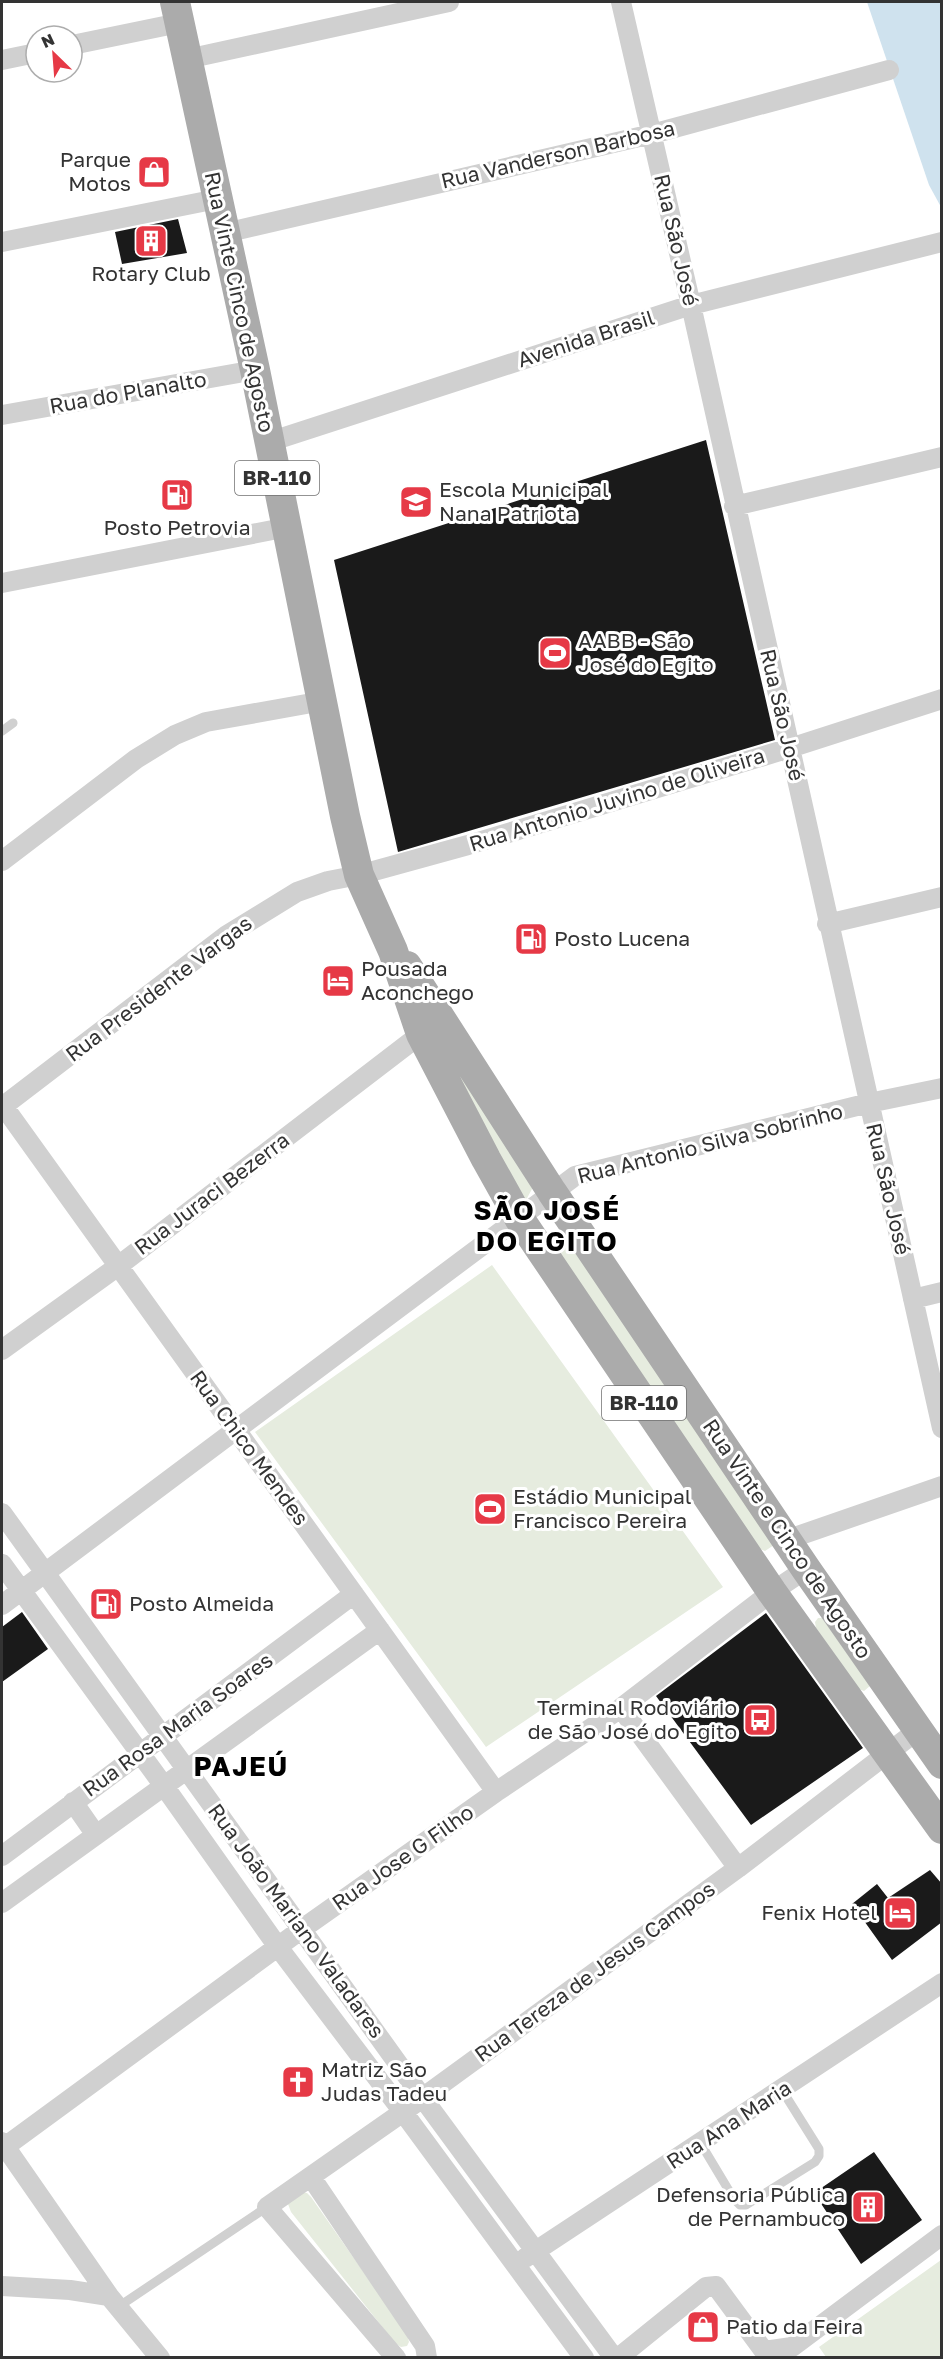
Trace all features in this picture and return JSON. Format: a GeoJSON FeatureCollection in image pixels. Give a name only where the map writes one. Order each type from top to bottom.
{"type":"FeatureCollection","features":[{"type":"Feature","properties":{"kind":"main road","name":"Rua Vinte Cinco de Agosto"},"geometry":{"type":"LineString","coordinates":[[177,12],[288,527],[345,816],[359,874],[393,951]]}},
{"type":"Feature","properties":{"kind":"main road","name":"Rua Vinte e Cinco de Agosto"},"geometry":{"type":"LineString","coordinates":[[393,951],[421,1034],[519,1218],[772,1592],[942,1829]]}},
{"type":"Feature","properties":{"kind":"main road","name":"Rua Vinte e Cinco de Agosto"},"geometry":{"type":"LineString","coordinates":[[393,951],[411,970],[552,1192],[786,1540],[942,1764]]}},
{"type":"Feature","properties":{"kind":"street"},"geometry":{"type":"LineString","coordinates":[[187,59],[449,2]]}},
{"type":"Feature","properties":{"kind":"street","name":"Rua São José"},"geometry":{"type":"LineString","coordinates":[[621,2],[942,1428]]}},
{"type":"Feature","properties":{"kind":"street"},"geometry":{"type":"LineString","coordinates":[[84,41],[177,12]]}},
{"type":"Feature","properties":{"kind":"street"},"geometry":{"type":"LineString","coordinates":[[2,60],[24,55]]}},
{"type":"Feature","properties":{"kind":"street","name":"Rua Vanderson Barbosa"},"geometry":{"type":"LineString","coordinates":[[225,233],[652,134],[889,70]]}},
{"type":"Feature","properties":{"kind":"street"},"geometry":{"type":"LineString","coordinates":[[2,242],[217,199]]}},
{"type":"Feature","properties":{"kind":"street","name":"Avenida Brasil"},"geometry":{"type":"LineString","coordinates":[[269,442],[691,305],[942,242]]}},
{"type":"Feature","properties":{"kind":"street","name":"Rua do Planalto"},"geometry":{"type":"LineString","coordinates":[[2,415],[255,370]]}},
{"type":"Feature","properties":{"kind":"street"},"geometry":{"type":"LineString","coordinates":[[734,506],[942,458]]}},
{"type":"Feature","properties":{"kind":"street"},"geometry":{"type":"LineString","coordinates":[[2,583],[288,527]]}},
{"type":"Feature","properties":{"kind":"street","name":"Rua Antonio Juvino de Oliveira"},"geometry":{"type":"LineString","coordinates":[[359,874],[458,848],[790,748],[942,699]]}},
{"type":"Feature","properties":{"kind":"street"},"geometry":{"type":"LineString","coordinates":[[2,861],[136,759],[175,735],[206,722],[323,701]]}},
{"type":"Feature","properties":{"kind":"street","name":"Rua Presidente Vargas"},"geometry":{"type":"LineString","coordinates":[[2,1106],[226,935],[297,892],[328,881],[359,874]]}},
{"type":"Feature","properties":{"kind":"street"},"geometry":{"type":"LineString","coordinates":[[827,924],[942,897]]}},
{"type":"Feature","properties":{"kind":"street","name":"Rua Juraci Bezerra"},"geometry":{"type":"LineString","coordinates":[[2,1350],[117,1267],[421,1034]]}},
{"type":"Feature","properties":{"kind":"street","name":"Rua Antonio Silva Sobrinho"},"geometry":{"type":"LineString","coordinates":[[2,1605],[575,1176],[869,1103],[942,1088]]}},
{"type":"Feature","properties":{"kind":"street","name":"Rua Chico Mendes"},"geometry":{"type":"LineString","coordinates":[[2,1106],[496,1792]]}},
{"type":"Feature","properties":{"kind":"street"},"geometry":{"type":"LineString","coordinates":[[913,1299],[942,1292]]}},
{"type":"Feature","properties":{"kind":"street"},"geometry":{"type":"LineString","coordinates":[[786,1540],[942,1486]]}},
{"type":"Feature","properties":{"kind":"street","name":"Rua João Mariano Valadares"},"geometry":{"type":"LineString","coordinates":[[2,1513],[422,2097],[616,2358]]}},
{"type":"Feature","properties":{"kind":"street","name":"Rua João Mariano Valadares"},"geometry":{"type":"LineString","coordinates":[[2,1564],[278,1947],[584,2358]]}},
{"type":"Feature","properties":{"kind":"street","name":"Rua Jose G Filho"},"geometry":{"type":"LineString","coordinates":[[3,2146],[302,1929],[496,1792],[621,1708],[772,1592],[806,1569]]}},
{"type":"Feature","properties":{"kind":"street","name":"Rua Rosa Maria Soares"},"geometry":{"type":"LineString","coordinates":[[2,1856],[354,1594]]}},
{"type":"Feature","properties":{"kind":"street","name":"Rua Rosa Maria Soares"},"geometry":{"type":"LineString","coordinates":[[2,1903],[380,1630]]}},
{"type":"Feature","properties":{"kind":"street"},"geometry":{"type":"LineString","coordinates":[[621,1708],[738,1868]]}},
{"type":"Feature","properties":{"kind":"street","name":"Rua Tereza de Jesus Campos"},"geometry":{"type":"LineString","coordinates":[[267,2207],[403,2112],[738,1868],[918,1730]]}},
{"type":"Feature","properties":{"kind":"street"},"geometry":{"type":"LineString","coordinates":[[74,1802],[96,1835]]}},
{"type":"Feature","properties":{"kind":"street","name":"Rua Ana Maria"},"geometry":{"type":"LineString","coordinates":[[516,2265],[942,1983]]}},
{"type":"Feature","properties":{"kind":"street"},"geometry":{"type":"LineString","coordinates":[[3,2146],[114,2302],[160,2358]]}},
{"type":"Feature","properties":{"kind":"street"},"geometry":{"type":"LineString","coordinates":[[311,2176],[425,2346],[427,2358]]}},
{"type":"Feature","properties":{"kind":"street"},"geometry":{"type":"LineString","coordinates":[[267,2207],[396,2358]]}},
{"type":"Feature","properties":{"kind":"street"},"geometry":{"type":"LineString","coordinates":[[616,2358],[706,2287],[716,2286],[764,2351],[796,2352],[942,2235]]}},
{"type":"Feature","properties":{"kind":"street"},"geometry":{"type":"LineString","coordinates":[[2,2286],[70,2290],[114,2302]]}},
{"type":"Feature","properties":{"kind":"lane"},"geometry":{"type":"LineString","coordinates":[[2,731],[13,723]]}},
{"type":"Feature","properties":{"kind":"lane"},"geometry":{"type":"LineString","coordinates":[[701,2144],[740,2205],[746,2205],[815,2162],[819,2156],[819,2149],[782,2090]]}},
{"type":"Feature","properties":{"kind":"lane","name":"Rua Tereza de Jesus Campos"},"geometry":{"type":"LineString","coordinates":[[114,2302],[267,2207]]}},
{"type":"Feature","properties":{"kind":"shaded area"},"geometry":{"type":"Polygon","coordinates":[[[466,1075],[530,1176],[532,1189],[526,1200],[521,1196],[454,1076],[466,1075]]]}},
{"type":"Feature","properties":{"kind":"shaded area"},"geometry":{"type":"Polygon","coordinates":[[[557,1239],[567,1239],[774,1545],[765,1551],[760,1549],[558,1250],[557,1239]]]}},
{"type":"Feature","properties":{"kind":"shaded area","name":"Estádio Municipal Francisco Pereira"},"geometry":{"type":"Polygon","coordinates":[[[492,1265],[723,1587],[486,1747],[255,1432],[492,1265]]]}},
{"type":"Feature","properties":{"kind":"shaded area"},"geometry":{"type":"Polygon","coordinates":[[[818,1618],[822,1618],[870,1686],[864,1691],[859,1689],[816,1628],[815,1622],[818,1618]]]}},
{"type":"Feature","properties":{"kind":"shaded area"},"geometry":{"type":"Polygon","coordinates":[[[300,2192],[307,2193],[311,2197],[407,2334],[409,2342],[407,2346],[401,2347],[395,2343],[291,2212],[288,2204],[300,2192]]]}},
{"type":"Feature","properties":{"kind":"shaded area"},"geometry":{"type":"Polygon","coordinates":[[[941,2260],[941,2357],[826,2357],[819,2347],[941,2260]]]}},
{"type":"Feature","properties":{"kind":"water"},"geometry":{"type":"Polygon","coordinates":[[[867,2],[940,2],[941,207],[929,185],[867,2]]]}},
{"type":"Feature","properties":{"kind":"building","name":"Rotary Club"},"geometry":{"type":"Polygon","coordinates":[[[178,219],[187,253],[122,264],[115,232],[178,219]]]}},
{"type":"Feature","properties":{"kind":"building","name":"AABB - São José do Egito"},"geometry":{"type":"Polygon","coordinates":[[[706,440],[775,740],[398,852],[334,560],[706,440]]]}},
{"type":"Feature","properties":{"kind":"building"},"geometry":{"type":"Polygon","coordinates":[[[22,1612],[48,1649],[2,1682],[2,1627],[22,1612]]]}},
{"type":"Feature","properties":{"kind":"building","name":"Terminal Rodoviário de São José do Egito"},"geometry":{"type":"Polygon","coordinates":[[[766,1613],[863,1748],[751,1825],[656,1696],[766,1613]]]}},
{"type":"Feature","properties":{"kind":"building","name":"Fenix Hotel"},"geometry":{"type":"Polygon","coordinates":[[[930,1870],[942,1884],[942,1922],[892,1960],[852,1904],[877,1884],[888,1898],[930,1870]]]}},
{"type":"Feature","properties":{"kind":"building","name":"Defensoria Pública de Pernambuco"},"geometry":{"type":"Polygon","coordinates":[[[874,2152],[922,2220],[861,2264],[814,2193],[874,2152]]]}},
{"type":"Feature","properties":{"kind":"place","name":"Parque Motos"},"geometry":{"type":"Point","coordinates":[154,172]}},
{"type":"Feature","properties":{"kind":"place","name":"Rotary Club"},"geometry":{"type":"Point","coordinates":[151,241]}},
{"type":"Feature","properties":{"kind":"place","name":"Posto Petrovia"},"geometry":{"type":"Point","coordinates":[177,495]}},
{"type":"Feature","properties":{"kind":"place","name":"Escola Municipal Nana Patriota"},"geometry":{"type":"Point","coordinates":[416,502]}},
{"type":"Feature","properties":{"kind":"place","name":"AABB - São José do Egito"},"geometry":{"type":"Point","coordinates":[555,653]}},
{"type":"Feature","properties":{"kind":"place","name":"Posto Lucena"},"geometry":{"type":"Point","coordinates":[531,939]}},
{"type":"Feature","properties":{"kind":"place","name":"Pousada Aconchego"},"geometry":{"type":"Point","coordinates":[338,981]}},
{"type":"Feature","properties":{"kind":"place","name":"Estádio Municipal Francisco Pereira"},"geometry":{"type":"Point","coordinates":[490,1509]}},
{"type":"Feature","properties":{"kind":"place","name":"Posto Almeida"},"geometry":{"type":"Point","coordinates":[106,1604]}},
{"type":"Feature","properties":{"kind":"place","name":"Terminal Rodoviário de São José do Egito"},"geometry":{"type":"Point","coordinates":[760,1720]}},
{"type":"Feature","properties":{"kind":"place","name":"Fenix Hotel"},"geometry":{"type":"Point","coordinates":[900,1913]}},
{"type":"Feature","properties":{"kind":"place","name":"Matriz São Judas Tadeu"},"geometry":{"type":"Point","coordinates":[298,2082]}},
{"type":"Feature","properties":{"kind":"place","name":"Defensoria Pública de Pernambuco"},"geometry":{"type":"Point","coordinates":[868,2207]}},
{"type":"Feature","properties":{"kind":"place","name":"Patio da Feira"},"geometry":{"type":"Point","coordinates":[703,2327]}},
{"type":"Feature","properties":{"kind":"district","name":"SÃO JOSÉ DO EGITO"},"geometry":{"type":"Point","coordinates":[547,1226]}},
{"type":"Feature","properties":{"kind":"district","name":"PAJEÚ"},"geometry":{"type":"Point","coordinates":[241,1767]}}]}
